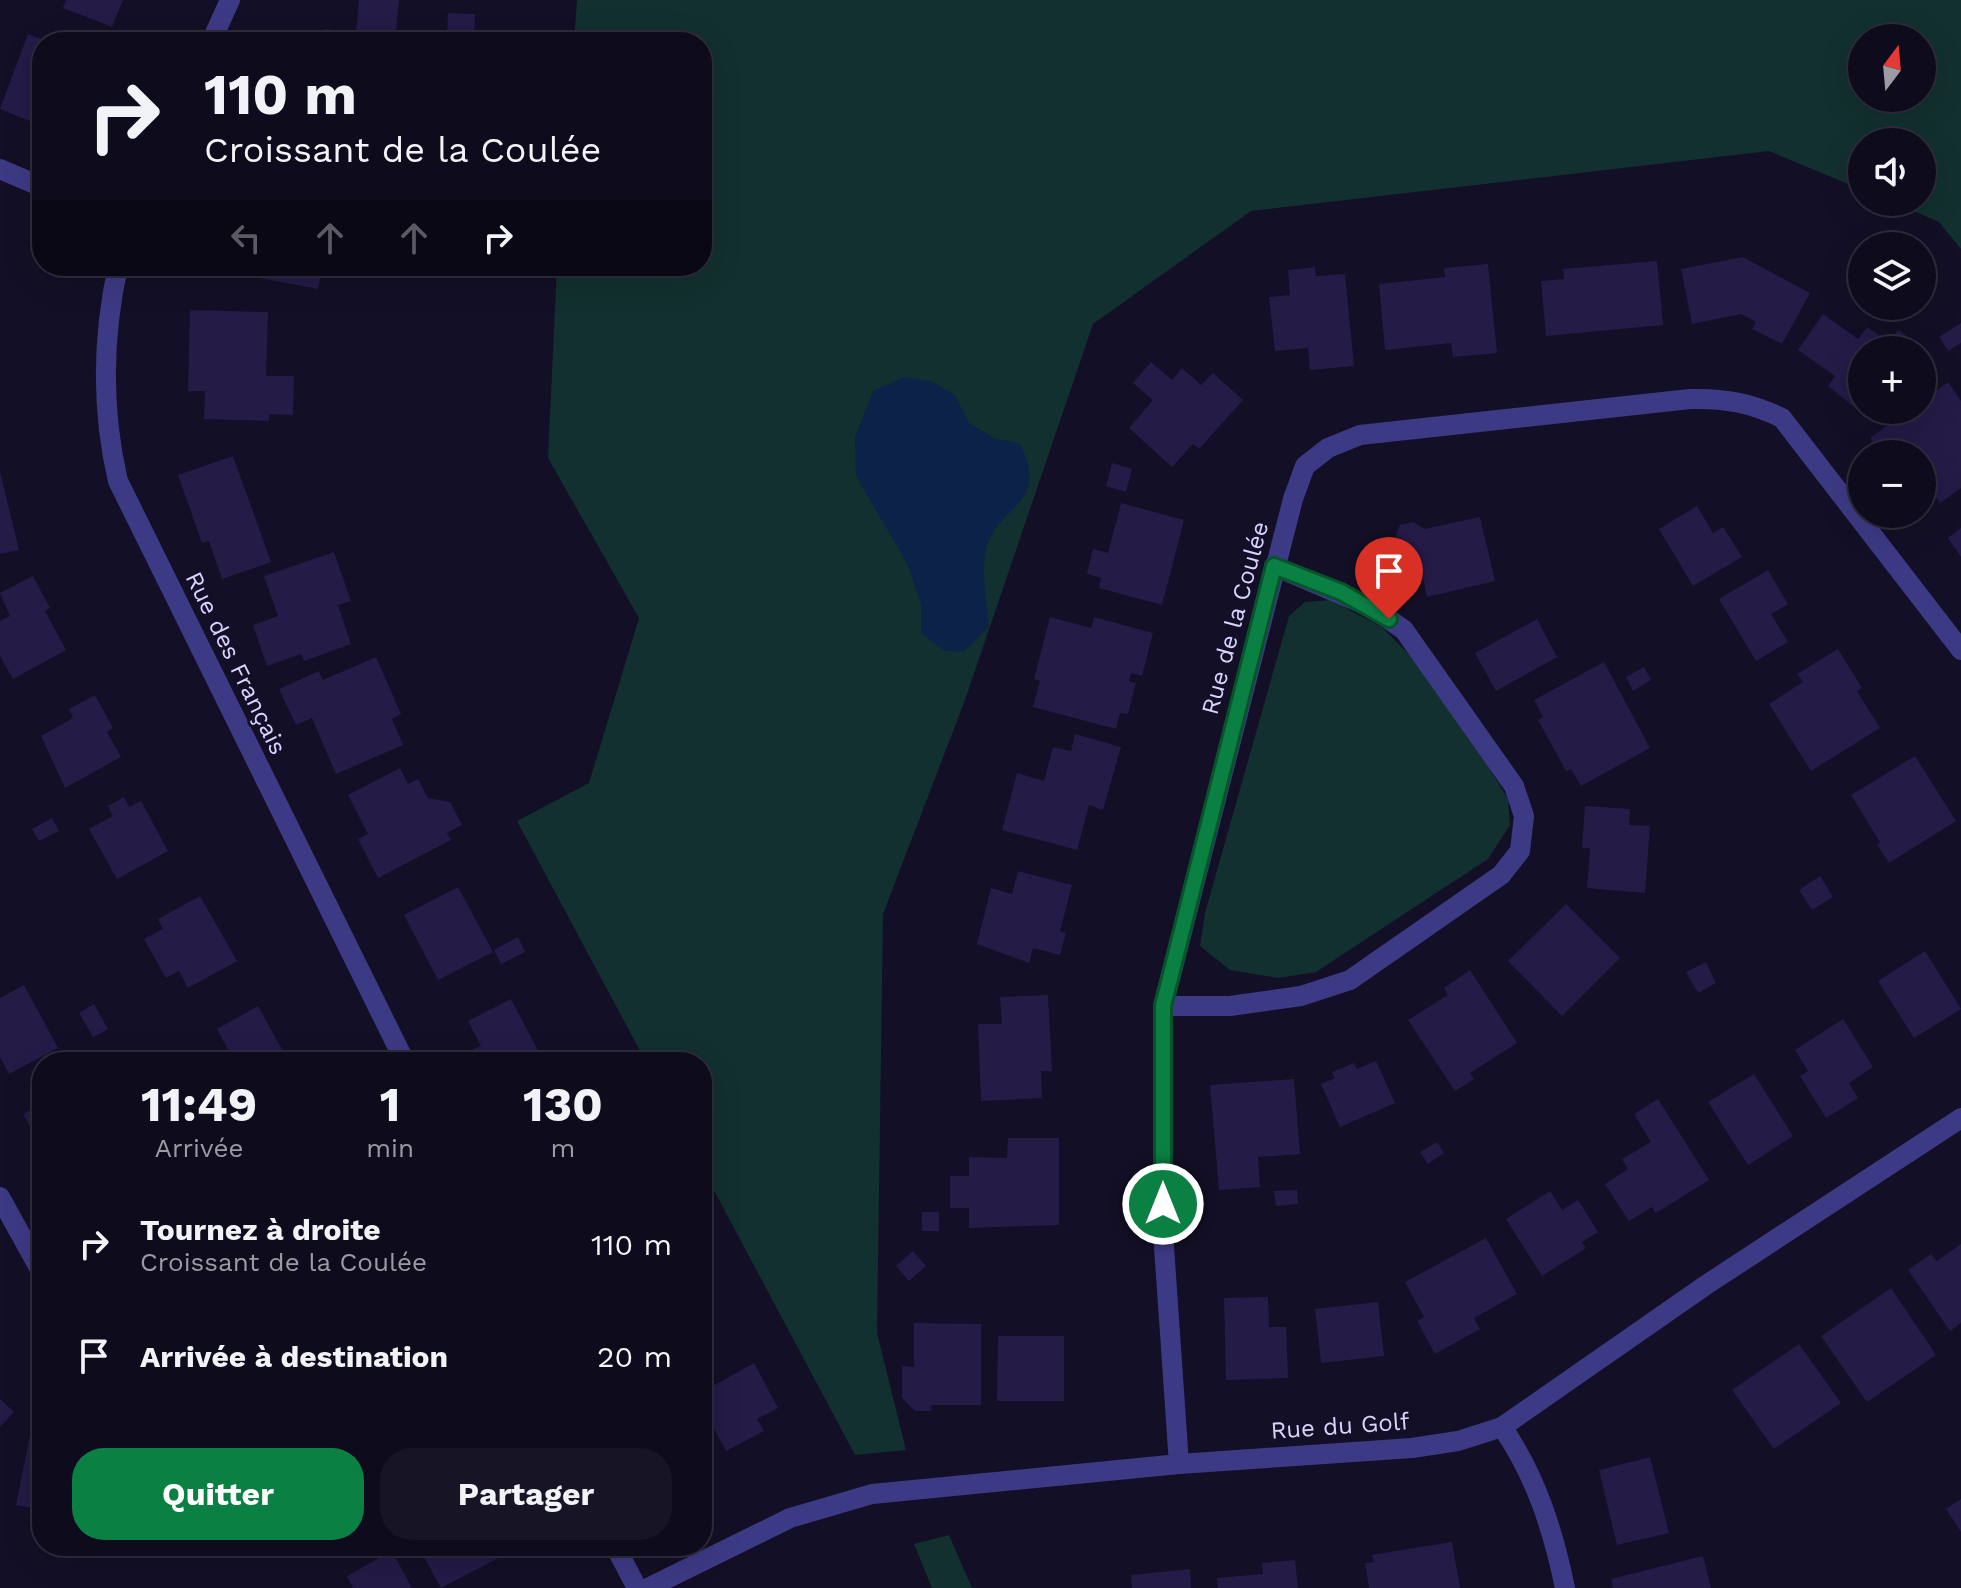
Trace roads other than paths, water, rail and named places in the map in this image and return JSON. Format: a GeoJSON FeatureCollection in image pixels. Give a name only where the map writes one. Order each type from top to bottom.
{"type":"FeatureCollection","features":[{"type":"Feature","properties":{"kind":"street"},"geometry":{"type":"LineString","coordinates":[[216,32],[230,0]]}},
{"type":"Feature","properties":{"kind":"street"},"geometry":{"type":"LineString","coordinates":[[0,169],[32,183]]}},
{"type":"Feature","properties":{"kind":"street","name":"Rue des Français"},"geometry":{"type":"LineString","coordinates":[[116,276],[104,349],[110,444],[118,481],[400,1052]]}},
{"type":"Feature","properties":{"kind":"street","name":"Rue de la Coulée"},"geometry":{"type":"LineString","coordinates":[[1179,1464],[1163,1232],[1163,1006],[1274,566],[1305,466],[1328,448],[1360,435],[1722,398],[1752,404],[1782,418],[1961,650]]}},
{"type":"Feature","properties":{"kind":"street"},"geometry":{"type":"LineString","coordinates":[[1163,1006],[1230,1006],[1301,996],[1350,980],[1501,875],[1520,851],[1524,816],[1514,786],[1404,630],[1362,603],[1274,566]]}},
{"type":"Feature","properties":{"kind":"street","name":"Rue du Golf"},"geometry":{"type":"LineString","coordinates":[[648,1588],[790,1518],[872,1494],[1179,1464],[1412,1448],[1458,1441],[1502,1427],[1706,1285],[1961,1118]]}},
{"type":"Feature","properties":{"kind":"street"},"geometry":{"type":"LineString","coordinates":[[0,1197],[32,1255]]}},
{"type":"Feature","properties":{"kind":"street"},"geometry":{"type":"LineString","coordinates":[[1502,1427],[1524,1459],[1549,1520],[1565,1588]]}},
{"type":"Feature","properties":{"kind":"street"},"geometry":{"type":"LineString","coordinates":[[620,1556],[637,1588]]}},
{"type":"Feature","properties":{"kind":"water"},"geometry":{"type":"Polygon","coordinates":[[[905,377],[931,381],[955,395],[969,423],[994,438],[1020,444],[1028,464],[1026,491],[1002,520],[987,546],[984,575],[989,627],[963,652],[945,651],[921,633],[921,604],[908,565],[856,476],[855,437],[873,391],[905,377]]]}}]}
